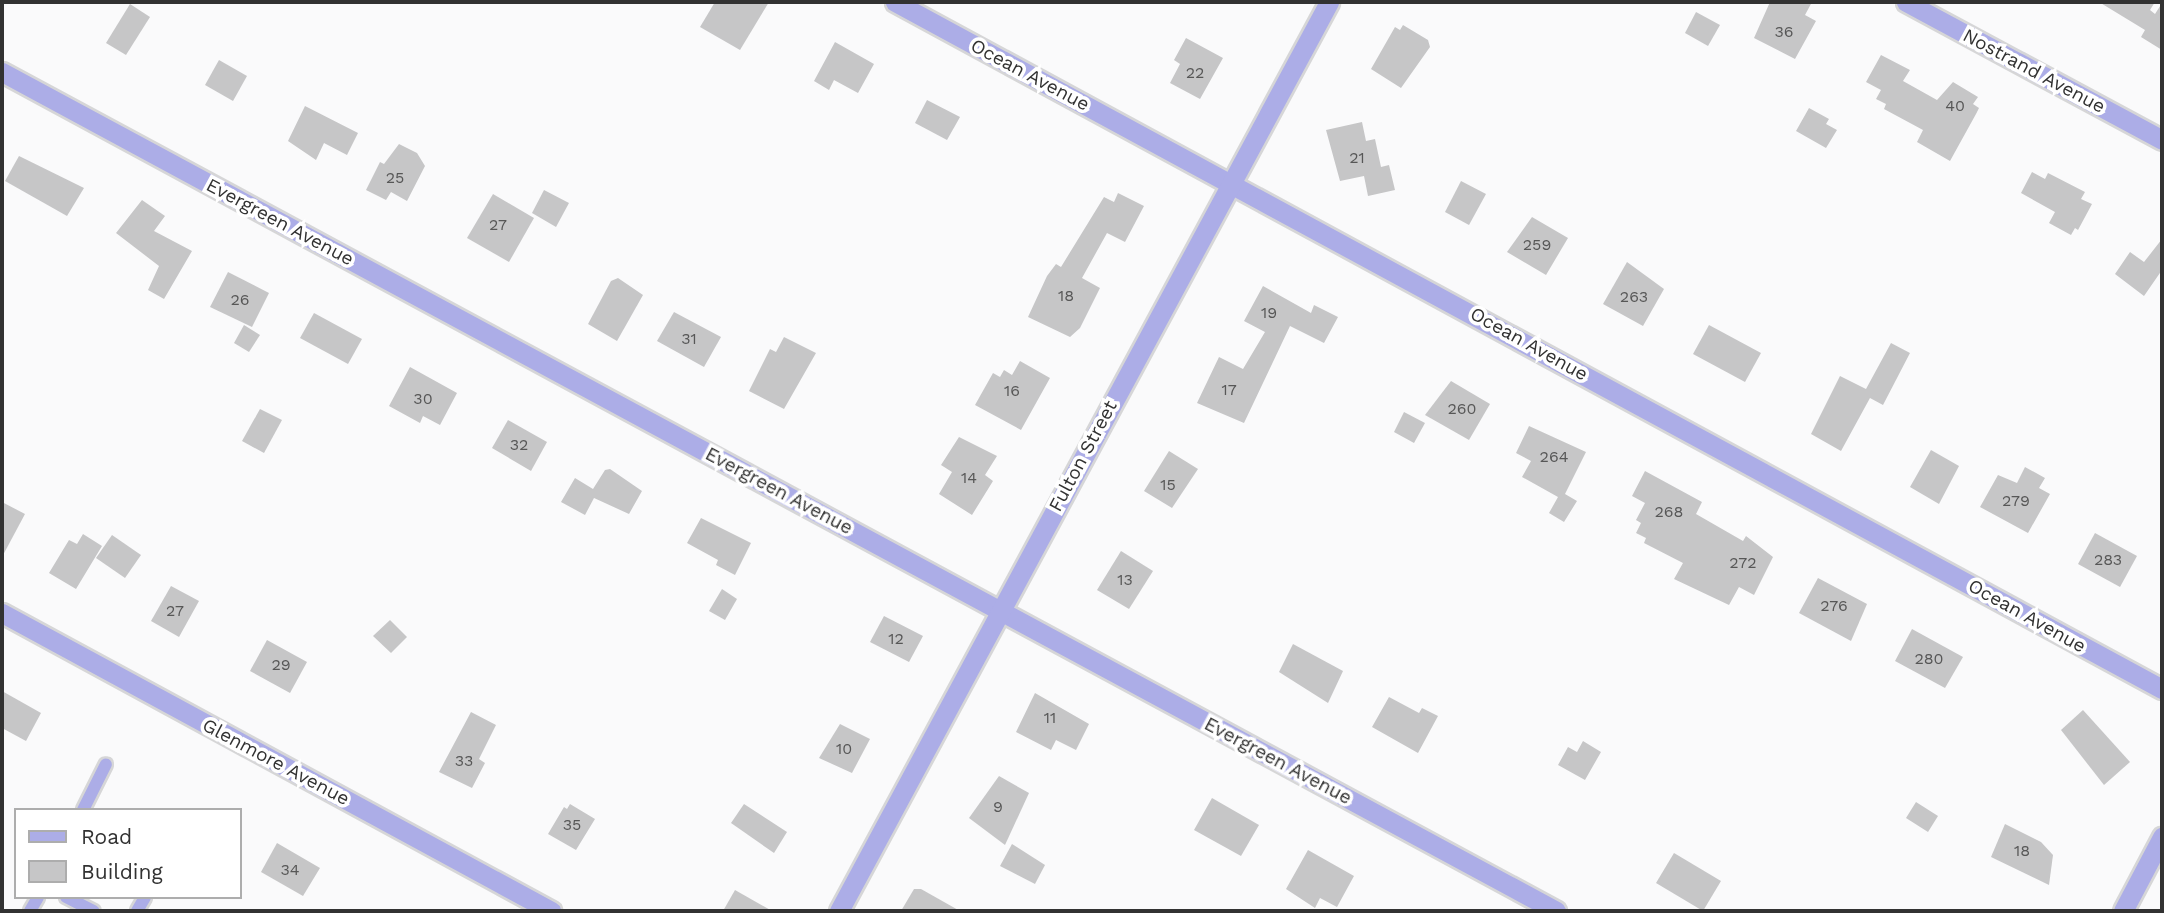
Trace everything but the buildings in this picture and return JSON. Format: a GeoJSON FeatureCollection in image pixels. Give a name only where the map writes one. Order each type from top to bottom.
{"type":"FeatureCollection","features":[{"type":"Feature","properties":{"kind":"street","name":"Ocean Avenue"},"geometry":{"type":"LineString","coordinates":[[895,2],[1231,182],[2162,690]]}},
{"type":"Feature","properties":{"kind":"street","name":"Fulton Street"},"geometry":{"type":"LineString","coordinates":[[839,911],[1329,2]]}},
{"type":"Feature","properties":{"kind":"street","name":"Nostrand Avenue"},"geometry":{"type":"LineString","coordinates":[[1906,2],[2162,139]]}},
{"type":"Feature","properties":{"kind":"street","name":"Evergreen Avenue"},"geometry":{"type":"LineString","coordinates":[[2,72],[1556,911]]}},
{"type":"Feature","properties":{"kind":"street","name":"Glenmore Avenue"},"geometry":{"type":"LineString","coordinates":[[2,613],[551,911]]}},
{"type":"Feature","properties":{"kind":"street"},"geometry":{"type":"LineString","coordinates":[[2123,911],[2162,837]]}},
{"type":"Feature","properties":{"kind":"lane"},"geometry":{"type":"LineString","coordinates":[[84,808],[106,764]]}},
{"type":"Feature","properties":{"kind":"lane"},"geometry":{"type":"LineString","coordinates":[[70,899],[94,911]]}}]}
